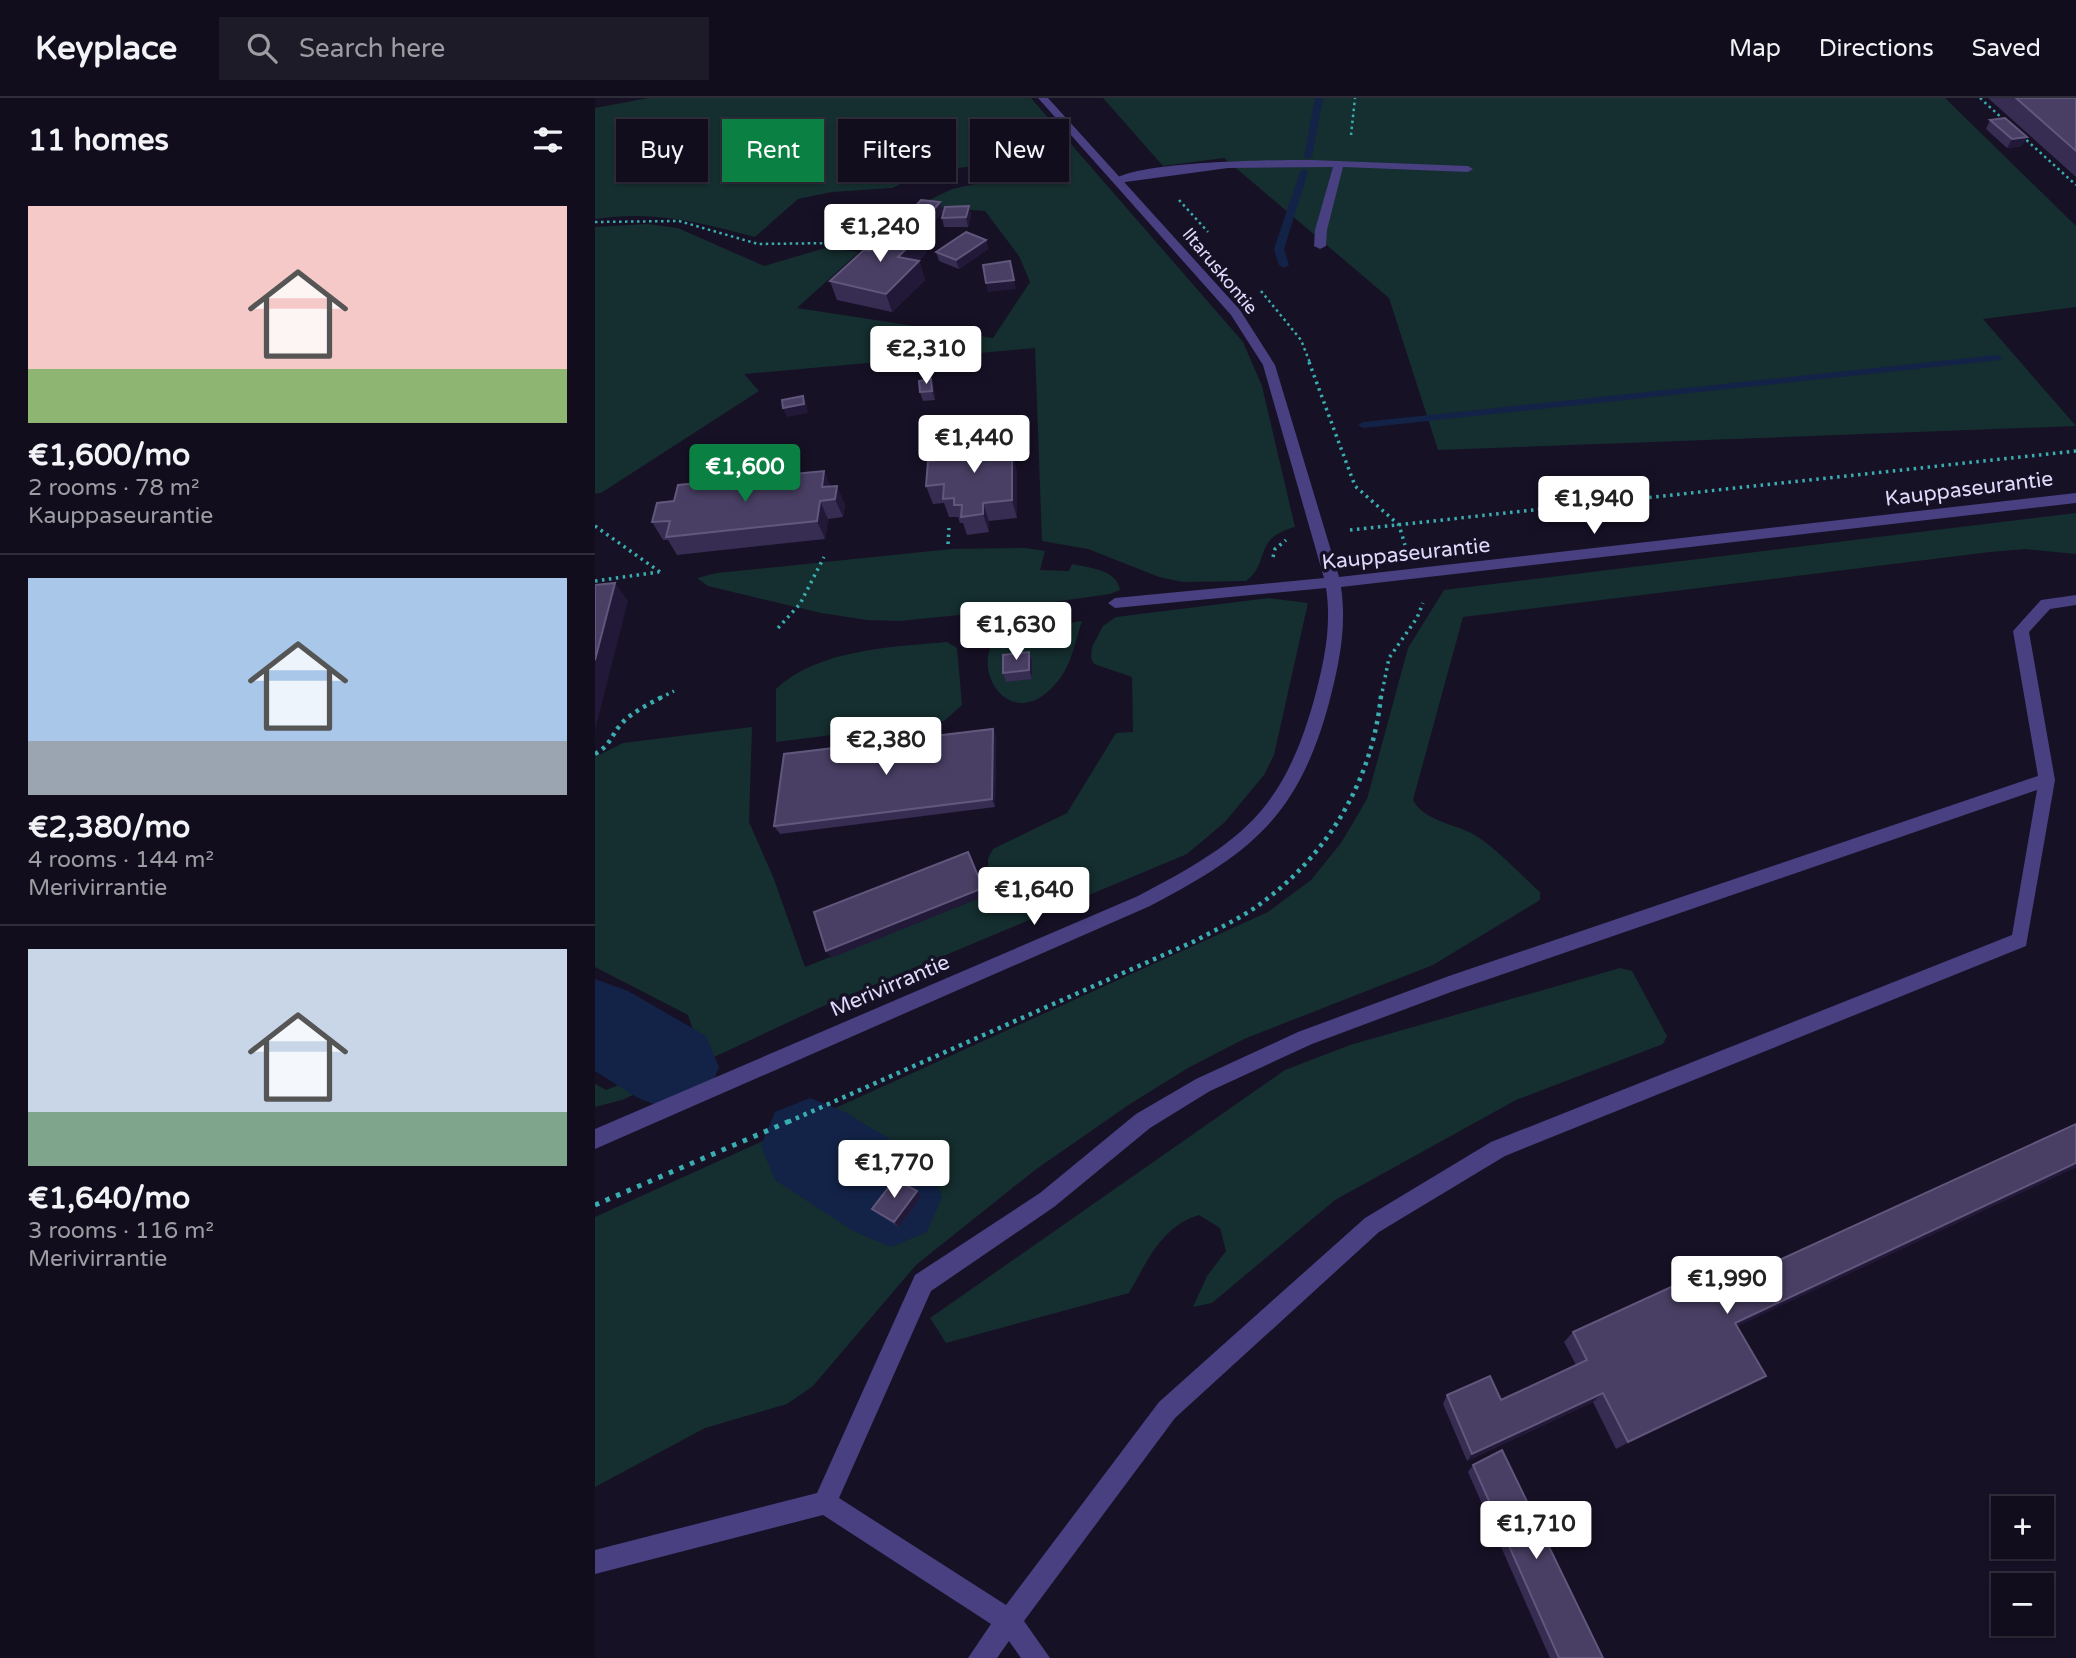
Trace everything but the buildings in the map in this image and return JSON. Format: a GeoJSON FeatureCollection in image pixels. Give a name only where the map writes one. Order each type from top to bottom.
{"type":"FeatureCollection","features":[{"type":"Feature","properties":{"kind":"street","name":"Iltaruskontie"},"geometry":{"type":"LineString","coordinates":[[1043,98],[1236,313],[1269,365],[1333,583]]}},
{"type":"Feature","properties":{"kind":"street"},"geometry":{"type":"LineString","coordinates":[[1118,180],[1154,172],[1259,162],[1468,169]]}},
{"type":"Feature","properties":{"kind":"street"},"geometry":{"type":"LineString","coordinates":[[1320,246],[1321,230],[1342,164]]}},
{"type":"Feature","properties":{"kind":"street","name":"Kauppaseurantie"},"geometry":{"type":"LineString","coordinates":[[1115,603],[1333,583],[2076,498]]}},
{"type":"Feature","properties":{"kind":"street","name":"Merivirrantie"},"geometry":{"type":"LineString","coordinates":[[595,1139],[1144,901],[1198,874],[1242,843],[1278,807],[1298,773],[1314,734],[1338,630],[1333,583]]}},
{"type":"Feature","properties":{"kind":"street"},"geometry":{"type":"LineString","coordinates":[[981,1658],[1167,1410],[1372,1224],[1498,1149],[2020,940],[2047,780],[2021,631],[2046,604],[2076,600]]}},
{"type":"Feature","properties":{"kind":"street"},"geometry":{"type":"LineString","coordinates":[[825,1503],[923,1283],[1047,1200],[1143,1121],[1203,1085],[1305,1038],[1449,984],[2047,780]]}},
{"type":"Feature","properties":{"kind":"street"},"geometry":{"type":"LineString","coordinates":[[595,1562],[825,1503],[1009,1621],[1037,1658]]}},
{"type":"Feature","properties":{"kind":"path"},"geometry":{"type":"LineString","coordinates":[[1342,164],[1355,151],[1351,137],[1355,98]]}},
{"type":"Feature","properties":{"kind":"path"},"geometry":{"type":"LineString","coordinates":[[1980,98],[2009,124]]}},
{"type":"Feature","properties":{"kind":"path"},"geometry":{"type":"LineString","coordinates":[[2018,133],[2076,185]]}},
{"type":"Feature","properties":{"kind":"path"},"geometry":{"type":"LineString","coordinates":[[595,222],[679,221],[758,244],[836,243]]}},
{"type":"Feature","properties":{"kind":"path"},"geometry":{"type":"LineString","coordinates":[[1399,525],[2076,451]]}},
{"type":"Feature","properties":{"kind":"path"},"geometry":{"type":"LineString","coordinates":[[595,526],[660,572],[595,581]]}},
{"type":"Feature","properties":{"kind":"path"},"geometry":{"type":"LineString","coordinates":[[948,544],[949,528]]}},
{"type":"Feature","properties":{"kind":"path"},"geometry":{"type":"LineString","coordinates":[[778,628],[800,604],[824,557]]}},
{"type":"Feature","properties":{"kind":"path"},"geometry":{"type":"LineString","coordinates":[[595,754],[606,749],[615,739],[622,722],[674,691]]}},
{"type":"Feature","properties":{"kind":"green space"},"geometry":{"type":"Polygon","coordinates":[[[648,98],[1031,98],[1049,119],[970,119],[970,167],[956,168],[956,119],[838,119],[838,182],[905,182],[892,188],[832,192],[798,199],[755,237],[676,219],[637,216],[595,219],[595,108],[648,98]]]}},
{"type":"Feature","properties":{"kind":"green space"},"geometry":{"type":"Polygon","coordinates":[[[1103,98],[1945,98],[2076,226],[2076,307],[1983,319],[2076,426],[1438,450],[1389,298],[1224,158],[1163,166],[1103,98]]]}},
{"type":"Feature","properties":{"kind":"green space"},"geometry":{"type":"Polygon","coordinates":[[[1069,142],[1243,342],[1262,386],[1295,527],[1282,532],[1267,544],[1258,567],[1246,581],[1183,582],[1159,577],[1088,549],[1042,541],[1035,348],[744,374],[759,391],[601,493],[595,494],[595,227],[647,224],[678,228],[764,266],[825,248],[859,252],[797,308],[993,338],[1030,282],[1019,256],[985,211],[917,206],[952,189],[985,182],[1069,182],[1069,142]]]}},
{"type":"Feature","properties":{"kind":"green space"},"geometry":{"type":"Polygon","coordinates":[[[2076,513],[2076,554],[2025,549],[1990,552],[1463,617],[1413,800],[1433,818],[1470,833],[1486,843],[1540,892],[1540,900],[1433,965],[1244,1039],[1188,1068],[1130,1104],[1035,1170],[916,1265],[813,1386],[787,1404],[705,1428],[595,1487],[595,1217],[1268,912],[1311,880],[1341,843],[1367,799],[1408,648],[1444,590],[2076,513]]]}},
{"type":"Feature","properties":{"kind":"green space"},"geometry":{"type":"Polygon","coordinates":[[[1025,548],[1045,551],[1040,570],[1069,571],[1072,564],[1094,568],[1114,578],[1120,590],[1110,594],[969,614],[900,621],[867,620],[821,613],[708,586],[697,578],[717,573],[951,549],[1025,548]]]}},
{"type":"Feature","properties":{"kind":"green space"},"geometry":{"type":"Polygon","coordinates":[[[1269,598],[1308,603],[1274,755],[1264,775],[1225,822],[1187,854],[819,1008],[622,1100],[595,1107],[595,1084],[606,1090],[665,1067],[693,1030],[688,1015],[595,967],[595,757],[623,743],[752,727],[749,822],[774,879],[805,967],[987,895],[988,859],[993,849],[1067,813],[1116,733],[1133,732],[1132,677],[1094,664],[1091,658],[1092,647],[1103,626],[1116,617],[1269,598]]]}},
{"type":"Feature","properties":{"kind":"green space"},"geometry":{"type":"Polygon","coordinates":[[[1082,621],[1065,671],[1043,695],[1026,703],[1011,701],[999,692],[991,679],[988,664],[990,648],[1000,634],[1082,621]]]}},
{"type":"Feature","properties":{"kind":"green space"},"geometry":{"type":"Polygon","coordinates":[[[947,642],[957,648],[962,705],[944,721],[776,742],[776,689],[793,676],[813,665],[857,652],[947,642]]]}},
{"type":"Feature","properties":{"kind":"green space"},"geometry":{"type":"Polygon","coordinates":[[[1620,968],[1632,971],[1667,1036],[1663,1044],[1516,1100],[1335,1200],[1212,1303],[1193,1307],[1207,1276],[1226,1251],[1220,1228],[1199,1215],[1186,1220],[1165,1236],[1149,1257],[1129,1293],[946,1343],[930,1318],[1285,1070],[1350,1045],[1620,968]]]}},
{"type":"Feature","properties":{"kind":"waterway"},"geometry":{"type":"LineString","coordinates":[[1308,157],[1319,98]]}},
{"type":"Feature","properties":{"kind":"waterway"},"geometry":{"type":"LineString","coordinates":[[1284,265],[1279,249],[1304,172]]}},
{"type":"Feature","properties":{"kind":"waterway"},"geometry":{"type":"LineString","coordinates":[[1363,425],[1997,358]]}},
{"type":"Feature","properties":{"kind":"waterway"},"geometry":{"type":"LineString","coordinates":[[595,1021],[672,1067]]}},
{"type":"Feature","properties":{"kind":"waterway"},"geometry":{"type":"LineString","coordinates":[[810,1146],[891,1197]]}}]}
